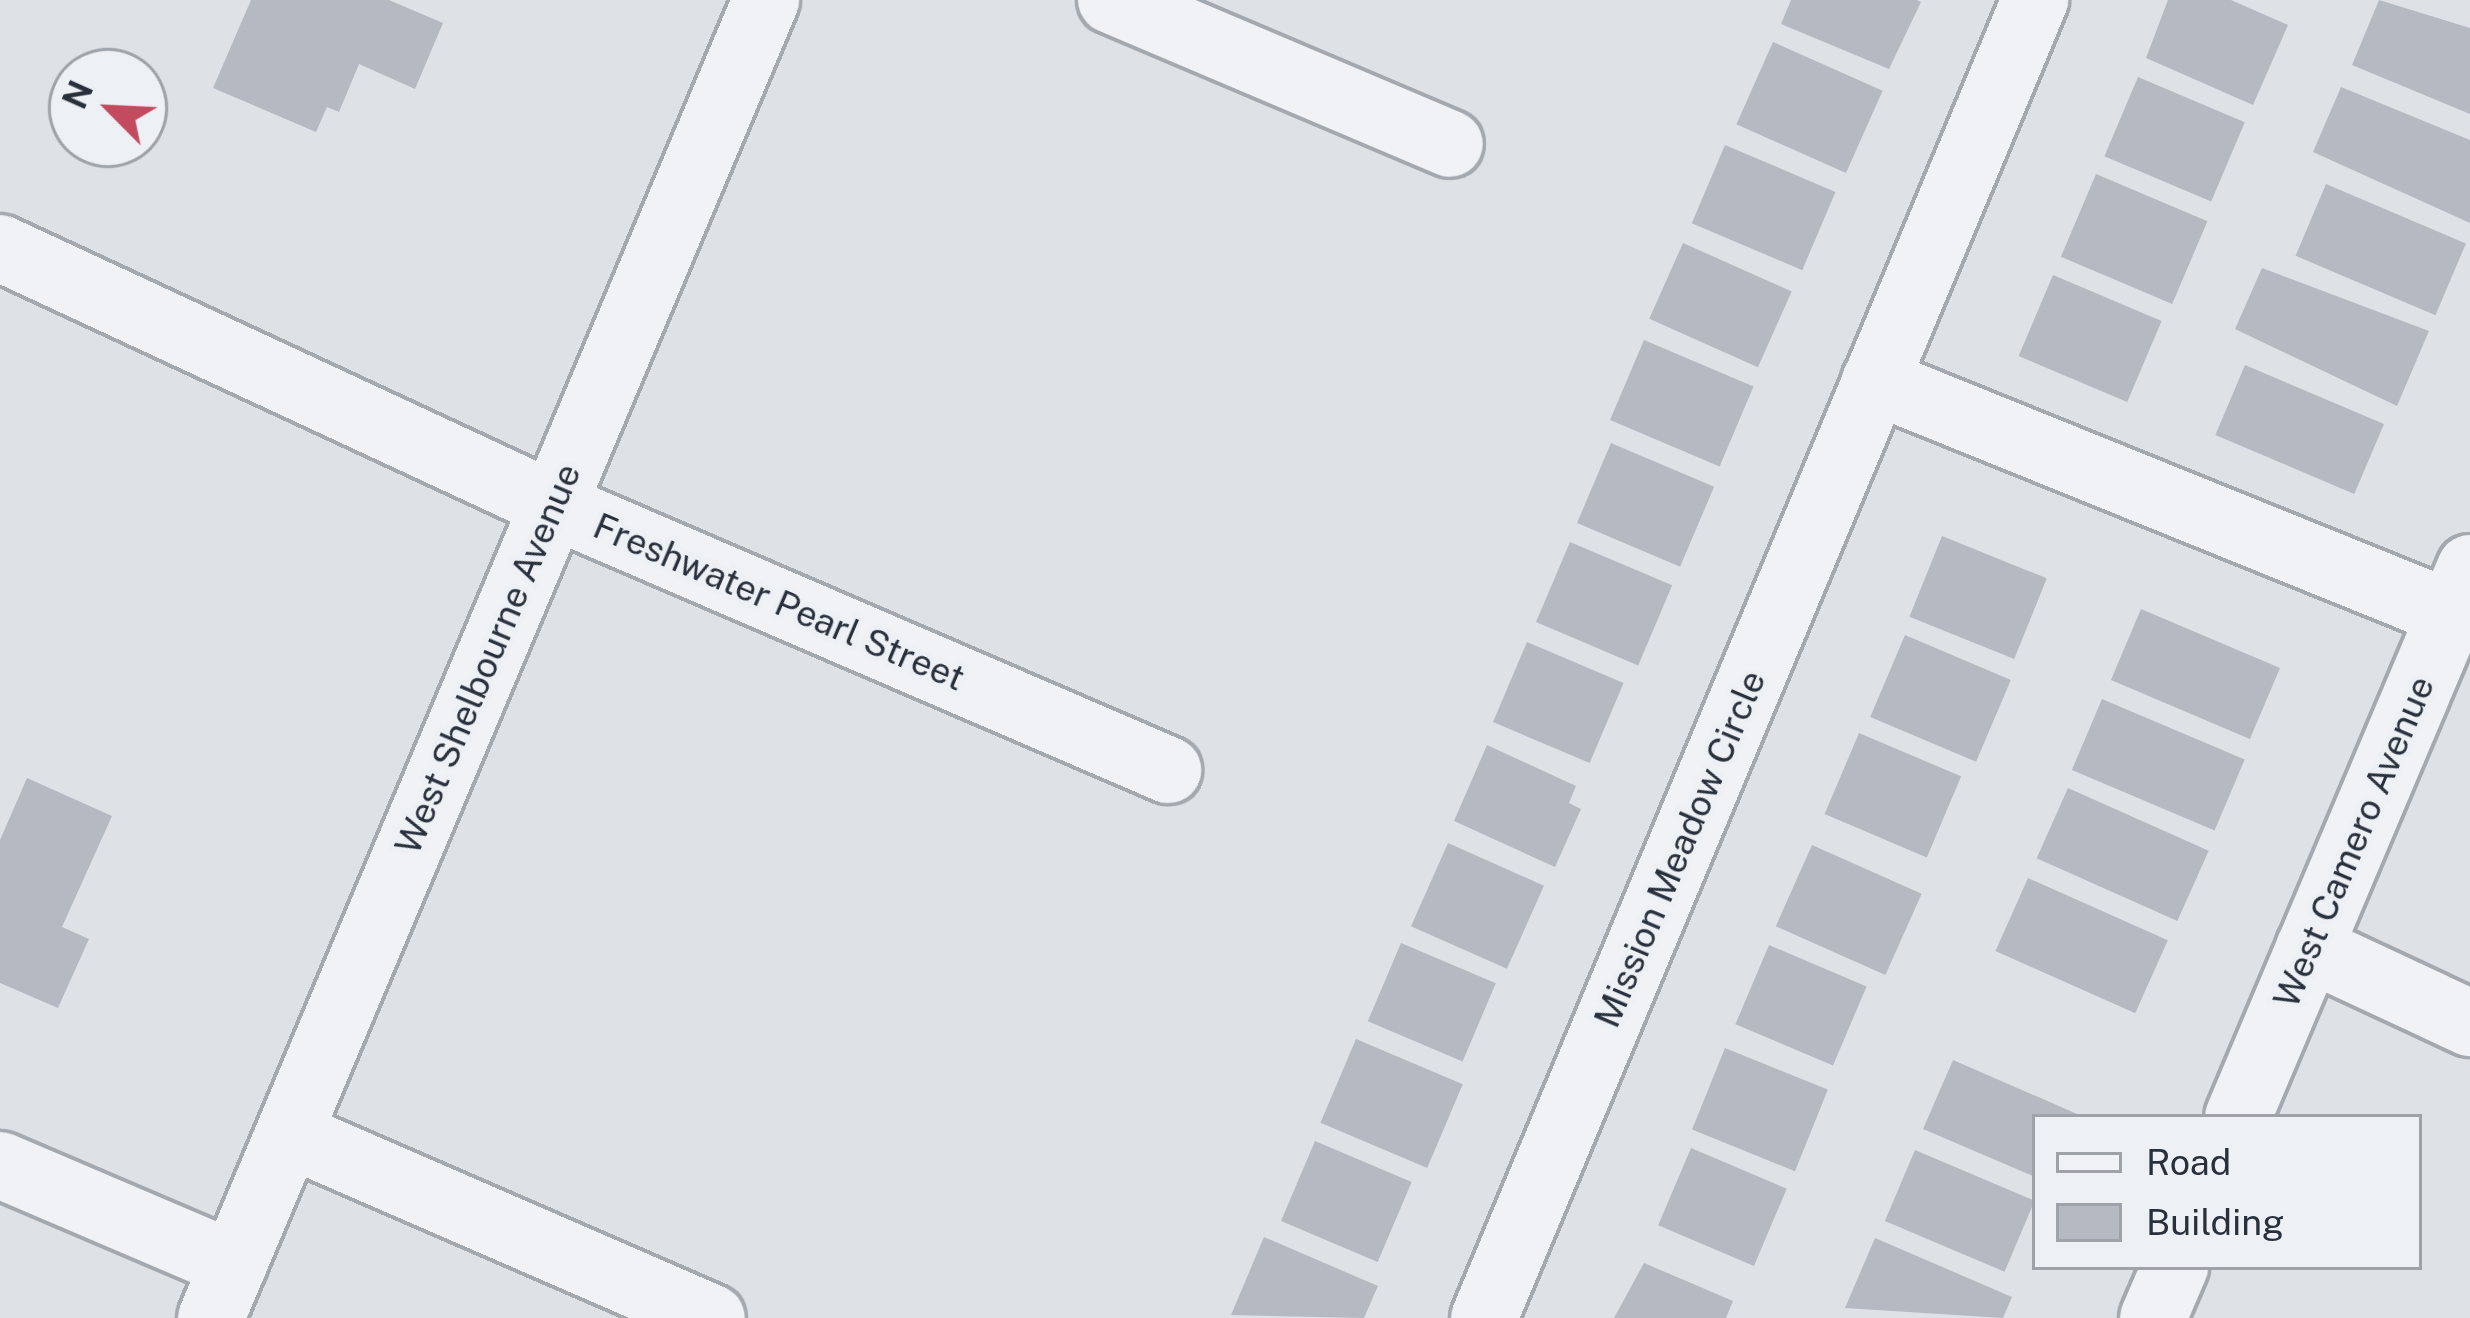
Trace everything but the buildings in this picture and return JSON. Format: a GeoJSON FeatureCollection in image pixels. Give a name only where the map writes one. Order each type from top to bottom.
{"type":"FeatureCollection","features":[{"type":"Feature","properties":{"kind":"street","name":"West Shelbourne Avenue"},"geometry":{"type":"LineString","coordinates":[[223,1291],[766,0]]}},
{"type":"Feature","properties":{"kind":"street"},"geometry":{"type":"LineString","coordinates":[[1111,0],[1450,144]]}},
{"type":"Feature","properties":{"kind":"street","name":"Mission Meadow Circle"},"geometry":{"type":"LineString","coordinates":[[1484,1318],[2035,0]]}},
{"type":"Feature","properties":{"kind":"street","name":"Freshwater Pearl Street"},"geometry":{"type":"LineString","coordinates":[[0,248],[553,505],[1168,770]]}},
{"type":"Feature","properties":{"kind":"street"},"geometry":{"type":"LineString","coordinates":[[1876,381],[2460,591]]}},
{"type":"Feature","properties":{"kind":"street","name":"West Camero Avenue"},"geometry":{"type":"LineString","coordinates":[[2239,1114],[2460,591]]}},
{"type":"Feature","properties":{"kind":"street"},"geometry":{"type":"LineString","coordinates":[[2309,948],[2470,1022]]}},
{"type":"Feature","properties":{"kind":"street"},"geometry":{"type":"LineString","coordinates":[[289,1134],[712,1318]]}},
{"type":"Feature","properties":{"kind":"street"},"geometry":{"type":"LineString","coordinates":[[0,1165],[223,1291]]}},
{"type":"Feature","properties":{"kind":"street"},"geometry":{"type":"LineString","coordinates":[[2153,1318],[2174,1270]]}}]}
